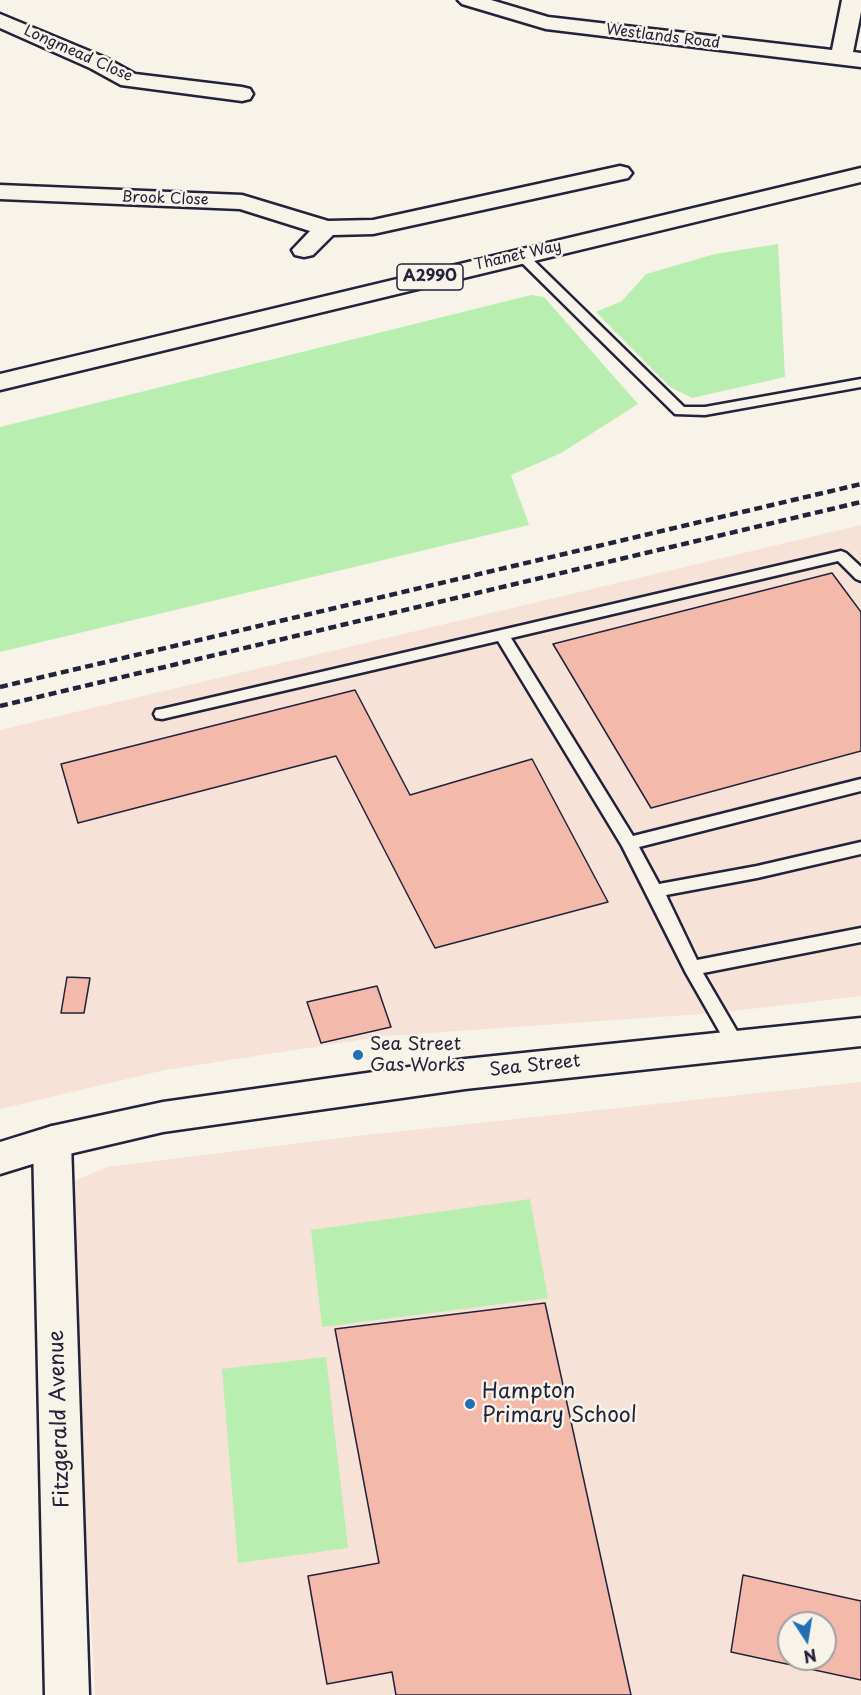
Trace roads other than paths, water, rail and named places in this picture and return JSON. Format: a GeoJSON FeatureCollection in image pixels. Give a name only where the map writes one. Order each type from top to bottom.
{"type":"FeatureCollection","features":[{"type":"Feature","properties":{"kind":"street","name":"Westlands Road"},"geometry":{"type":"LineString","coordinates":[[469,0],[546,23],[851,58]]}},
{"type":"Feature","properties":{"kind":"street"},"geometry":{"type":"LineString","coordinates":[[546,23],[555,0]]}},
{"type":"Feature","properties":{"kind":"street"},"geometry":{"type":"LineString","coordinates":[[851,58],[853,0]]}},
{"type":"Feature","properties":{"kind":"street","name":"Longmead Close"},"geometry":{"type":"LineString","coordinates":[[0,20],[98,63],[129,80],[191,94],[242,94]]}},
{"type":"Feature","properties":{"kind":"street","name":"Brook Close"},"geometry":{"type":"LineString","coordinates":[[0,192],[242,202],[326,228],[374,227],[622,175]]}},
{"type":"Feature","properties":{"kind":"street","name":"Thanet Way"},"geometry":{"type":"LineString","coordinates":[[0,382],[861,175]]}},
{"type":"Feature","properties":{"kind":"street"},"geometry":{"type":"LineString","coordinates":[[304,250],[326,228]]}},
{"type":"Feature","properties":{"kind":"street","name":"Sea Street"},"geometry":{"type":"LineString","coordinates":[[0,1158],[52,1142],[163,1118],[465,1074],[861,1032]]}},
{"type":"Feature","properties":{"kind":"street","name":"Fitzgerald Avenue"},"geometry":{"type":"LineString","coordinates":[[52,1142],[68,1695]]}},
{"type":"Feature","properties":{"kind":"lane"},"geometry":{"type":"LineString","coordinates":[[521,255],[680,411],[705,411],[861,383]]}},
{"type":"Feature","properties":{"kind":"lane"},"geometry":{"type":"LineString","coordinates":[[162,714],[841,556],[861,576]]}},
{"type":"Feature","properties":{"kind":"lane"},"geometry":{"type":"LineString","coordinates":[[502,635],[629,843],[692,968],[736,1045]]}},
{"type":"Feature","properties":{"kind":"lane"},"geometry":{"type":"LineString","coordinates":[[629,843],[861,785]]}},
{"type":"Feature","properties":{"kind":"lane"},"geometry":{"type":"LineString","coordinates":[[655,891],[757,872],[861,848]]}},
{"type":"Feature","properties":{"kind":"lane"},"geometry":{"type":"LineString","coordinates":[[692,968],[861,935]]}},
{"type":"Feature","properties":{"kind":"railway"},"geometry":{"type":"LineString","coordinates":[[0,687],[861,484]]}},
{"type":"Feature","properties":{"kind":"railway"},"geometry":{"type":"LineString","coordinates":[[0,706],[861,502]]}},
{"type":"Feature","properties":{"kind":"place","name":"Sea Street Gas Works"},"geometry":{"type":"Point","coordinates":[358,1055]}},
{"type":"Feature","properties":{"kind":"place","name":"Hampton Primary School"},"geometry":{"type":"Point","coordinates":[470,1404]}}]}
